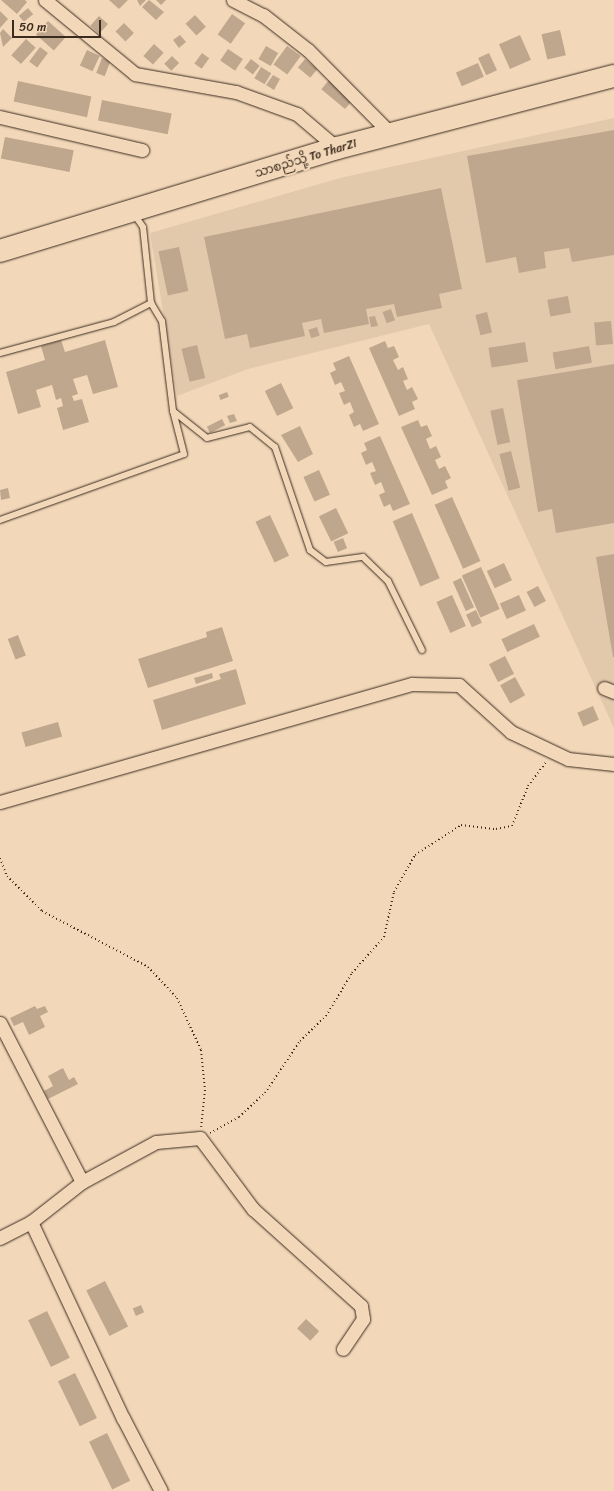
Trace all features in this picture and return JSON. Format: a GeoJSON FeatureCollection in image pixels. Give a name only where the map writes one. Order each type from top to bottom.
{"type":"FeatureCollection","features":[{"type":"Feature","properties":{"kind":"highway","name":"သာစည်သို့ To TharZi"},"geometry":{"type":"LineString","coordinates":[[0,251],[133,213],[337,148],[614,76]]}},
{"type":"Feature","properties":{"kind":"street"},"geometry":{"type":"LineString","coordinates":[[45,0],[135,74],[236,92],[297,114],[337,148]]}},
{"type":"Feature","properties":{"kind":"street"},"geometry":{"type":"LineString","coordinates":[[233,0],[263,15],[308,50],[391,134]]}},
{"type":"Feature","properties":{"kind":"street"},"geometry":{"type":"LineString","coordinates":[[0,117],[142,150]]}},
{"type":"Feature","properties":{"kind":"street"},"geometry":{"type":"LineString","coordinates":[[0,802],[412,684],[459,685],[511,732],[568,759],[614,764]]}},
{"type":"Feature","properties":{"kind":"street"},"geometry":{"type":"LineString","coordinates":[[0,1023],[82,1182]]}},
{"type":"Feature","properties":{"kind":"street"},"geometry":{"type":"LineString","coordinates":[[0,1238],[31,1222],[82,1182],[156,1142],[200,1138],[252,1209],[360,1306],[363,1319],[343,1349]]}},
{"type":"Feature","properties":{"kind":"street"},"geometry":{"type":"LineString","coordinates":[[31,1222],[123,1418],[161,1491]]}},
{"type":"Feature","properties":{"kind":"lane"},"geometry":{"type":"LineString","coordinates":[[0,520],[184,454],[173,411],[162,321],[151,303],[143,227],[133,213]]}},
{"type":"Feature","properties":{"kind":"lane"},"geometry":{"type":"LineString","coordinates":[[0,352],[114,322],[151,303]]}},
{"type":"Feature","properties":{"kind":"lane"},"geometry":{"type":"LineString","coordinates":[[173,411],[207,438],[250,427],[275,447],[310,550],[326,562],[362,557],[388,581],[422,650]]}},
{"type":"Feature","properties":{"kind":"path"},"geometry":{"type":"LineString","coordinates":[[200,1138],[238,1117],[265,1093],[300,1041],[326,1016],[352,972],[384,937],[394,892],[415,855],[461,825],[496,829],[512,826],[528,786],[554,752]]}},
{"type":"Feature","properties":{"kind":"path"},"geometry":{"type":"LineString","coordinates":[[0,858],[7,876],[42,911],[148,967],[177,998],[201,1050],[205,1090],[200,1138]]}},
{"type":"Feature","properties":{"kind":"shaded area"},"geometry":{"type":"Polygon","coordinates":[[[614,118],[614,728],[429,324],[248,369],[177,396],[150,233],[340,178],[614,118]]]}},
{"type":"Feature","properties":{"kind":"building"},"geometry":{"type":"Polygon","coordinates":[[[1,0],[25,0],[27,2],[17,14],[1,0]]]}},
{"type":"Feature","properties":{"kind":"building"},"geometry":{"type":"Polygon","coordinates":[[[109,0],[128,0],[119,9],[109,0]]]}},
{"type":"Feature","properties":{"kind":"building"},"geometry":{"type":"Polygon","coordinates":[[[137,0],[146,0],[140,6],[137,0]]]}},
{"type":"Feature","properties":{"kind":"building"},"geometry":{"type":"Polygon","coordinates":[[[149,0],[164,12],[156,20],[142,7],[149,0]]]}},
{"type":"Feature","properties":{"kind":"building"},"geometry":{"type":"Polygon","coordinates":[[[156,0],[166,0],[161,5],[156,0]]]}},
{"type":"Feature","properties":{"kind":"building"},"geometry":{"type":"Polygon","coordinates":[[[28,8],[33,14],[24,22],[19,16],[28,8]]]}},
{"type":"Feature","properties":{"kind":"building"},"geometry":{"type":"Polygon","coordinates":[[[0,11],[8,19],[0,28],[0,11]]]}},
{"type":"Feature","properties":{"kind":"building"},"geometry":{"type":"Polygon","coordinates":[[[232,14],[245,23],[231,44],[218,34],[232,14]]]}},
{"type":"Feature","properties":{"kind":"building"},"geometry":{"type":"Polygon","coordinates":[[[195,15],[206,27],[196,36],[185,24],[195,15]]]}},
{"type":"Feature","properties":{"kind":"building"},"geometry":{"type":"Polygon","coordinates":[[[99,16],[108,24],[99,34],[90,26],[99,16]]]}},
{"type":"Feature","properties":{"kind":"building"},"geometry":{"type":"Polygon","coordinates":[[[48,21],[66,37],[54,50],[36,34],[48,21]]]}},
{"type":"Feature","properties":{"kind":"building"},"geometry":{"type":"Polygon","coordinates":[[[124,23],[134,33],[125,41],[116,31],[124,23]]]}},
{"type":"Feature","properties":{"kind":"building"},"geometry":{"type":"Polygon","coordinates":[[[3,29],[12,38],[3,47],[0,33],[3,29]]]}},
{"type":"Feature","properties":{"kind":"building"},"geometry":{"type":"Polygon","coordinates":[[[560,30],[566,55],[547,60],[541,34],[560,30]]]}},
{"type":"Feature","properties":{"kind":"building"},"geometry":{"type":"Polygon","coordinates":[[[180,35],[186,42],[179,48],[173,40],[180,35]]]}},
{"type":"Feature","properties":{"kind":"building"},"geometry":{"type":"Polygon","coordinates":[[[520,35],[531,60],[510,69],[499,44],[520,35]]]}},
{"type":"Feature","properties":{"kind":"building"},"geometry":{"type":"Polygon","coordinates":[[[26,39],[36,48],[21,64],[11,55],[26,39]]]}},
{"type":"Feature","properties":{"kind":"building"},"geometry":{"type":"Polygon","coordinates":[[[154,44],[164,53],[153,65],[143,56],[154,44]]]}},
{"type":"Feature","properties":{"kind":"building"},"geometry":{"type":"Polygon","coordinates":[[[266,46],[278,53],[271,66],[258,59],[266,46]]]}},
{"type":"Feature","properties":{"kind":"building"},"geometry":{"type":"Polygon","coordinates":[[[287,46],[301,56],[287,75],[273,65],[287,46]]]}},
{"type":"Feature","properties":{"kind":"building"},"geometry":{"type":"Polygon","coordinates":[[[40,47],[48,53],[37,67],[29,61],[40,47]]]}},
{"type":"Feature","properties":{"kind":"building"},"geometry":{"type":"Polygon","coordinates":[[[228,49],[243,59],[235,71],[220,61],[228,49]]]}},
{"type":"Feature","properties":{"kind":"building"},"geometry":{"type":"Polygon","coordinates":[[[87,50],[100,56],[93,71],[80,65],[87,50]]]}},
{"type":"Feature","properties":{"kind":"building"},"geometry":{"type":"Polygon","coordinates":[[[202,53],[209,58],[202,69],[194,64],[202,53]]]}},
{"type":"Feature","properties":{"kind":"building"},"geometry":{"type":"Polygon","coordinates":[[[489,53],[497,70],[486,75],[478,58],[489,53]]]}},
{"type":"Feature","properties":{"kind":"building"},"geometry":{"type":"Polygon","coordinates":[[[172,56],[179,63],[171,71],[164,64],[172,56]]]}},
{"type":"Feature","properties":{"kind":"building"},"geometry":{"type":"Polygon","coordinates":[[[102,58],[110,61],[105,76],[96,73],[102,58]]]}},
{"type":"Feature","properties":{"kind":"building"},"geometry":{"type":"Polygon","coordinates":[[[251,59],[260,66],[253,74],[244,68],[251,59]]]}},
{"type":"Feature","properties":{"kind":"building"},"geometry":{"type":"Polygon","coordinates":[[[305,59],[317,69],[310,78],[298,67],[305,59]]]}},
{"type":"Feature","properties":{"kind":"building"},"geometry":{"type":"Polygon","coordinates":[[[478,63],[484,77],[462,86],[456,72],[478,63]]]}},
{"type":"Feature","properties":{"kind":"building"},"geometry":{"type":"Polygon","coordinates":[[[261,67],[271,73],[265,84],[254,78],[261,67]]]}},
{"type":"Feature","properties":{"kind":"building"},"geometry":{"type":"Polygon","coordinates":[[[273,75],[280,79],[274,90],[266,85],[273,75]]]}},
{"type":"Feature","properties":{"kind":"building"},"geometry":{"type":"Polygon","coordinates":[[[329,80],[353,100],[345,109],[321,89],[329,80]]]}},
{"type":"Feature","properties":{"kind":"building"},"geometry":{"type":"Polygon","coordinates":[[[18,81],[91,97],[87,117],[14,102],[18,81]]]}},
{"type":"Feature","properties":{"kind":"building"},"geometry":{"type":"Polygon","coordinates":[[[102,100],[172,114],[168,134],[98,121],[102,100]]]}},
{"type":"Feature","properties":{"kind":"building"},"geometry":{"type":"Polygon","coordinates":[[[614,130],[614,255],[572,262],[569,248],[544,252],[546,268],[519,273],[516,257],[486,263],[467,156],[614,130]]]}},
{"type":"Feature","properties":{"kind":"building"},"geometry":{"type":"Polygon","coordinates":[[[5,137],[74,150],[70,172],[1,159],[5,137]]]}},
{"type":"Feature","properties":{"kind":"building"},"geometry":{"type":"Polygon","coordinates":[[[441,188],[462,289],[439,294],[442,308],[397,317],[394,304],[366,309],[369,324],[324,333],[321,319],[302,323],[305,336],[250,348],[247,334],[225,339],[204,237],[441,188]]]}},
{"type":"Feature","properties":{"kind":"building"},"geometry":{"type":"Polygon","coordinates":[[[179,247],[188,291],[168,295],[158,251],[179,247]]]}},
{"type":"Feature","properties":{"kind":"building"},"geometry":{"type":"Polygon","coordinates":[[[568,296],[571,313],[550,316],[547,300],[568,296]]]}},
{"type":"Feature","properties":{"kind":"building"},"geometry":{"type":"Polygon","coordinates":[[[391,309],[395,320],[387,323],[383,312],[391,309]]]}},
{"type":"Feature","properties":{"kind":"building"},"geometry":{"type":"Polygon","coordinates":[[[487,312],[492,332],[480,335],[475,315],[487,312]]]}},
{"type":"Feature","properties":{"kind":"building"},"geometry":{"type":"Polygon","coordinates":[[[375,316],[378,326],[371,327],[369,317],[375,316]]]}},
{"type":"Feature","properties":{"kind":"building"},"geometry":{"type":"Polygon","coordinates":[[[611,321],[613,344],[596,345],[594,322],[611,321]]]}},
{"type":"Feature","properties":{"kind":"building"},"geometry":{"type":"Polygon","coordinates":[[[317,327],[320,336],[311,338],[308,330],[317,327]]]}},
{"type":"Feature","properties":{"kind":"building"},"geometry":{"type":"Polygon","coordinates":[[[61,340],[65,352],[105,340],[118,387],[93,394],[87,375],[73,379],[78,394],[72,396],[74,401],[82,399],[89,422],[63,430],[57,408],[63,406],[61,398],[56,400],[52,385],[36,390],[41,407],[18,414],[6,372],[45,360],[41,346],[61,340]]]}},
{"type":"Feature","properties":{"kind":"building"},"geometry":{"type":"Polygon","coordinates":[[[385,341],[388,348],[394,346],[399,357],[393,360],[398,370],[403,367],[408,379],[403,381],[407,390],[412,387],[418,399],[412,402],[415,409],[399,416],[369,348],[385,341]]]}},
{"type":"Feature","properties":{"kind":"building"},"geometry":{"type":"Polygon","coordinates":[[[525,342],[528,362],[492,368],[488,348],[525,342]]]}},
{"type":"Feature","properties":{"kind":"building"},"geometry":{"type":"Polygon","coordinates":[[[197,345],[205,378],[190,382],[181,349],[197,345]]]}},
{"type":"Feature","properties":{"kind":"building"},"geometry":{"type":"Polygon","coordinates":[[[589,346],[592,363],[556,369],[553,352],[589,346]]]}},
{"type":"Feature","properties":{"kind":"building"},"geometry":{"type":"Polygon","coordinates":[[[349,356],[379,424],[363,431],[360,424],[354,427],[349,415],[354,412],[350,402],[344,405],[339,393],[345,391],[341,382],[335,385],[330,373],[336,370],[333,363],[349,356]]]}},
{"type":"Feature","properties":{"kind":"building"},"geometry":{"type":"Polygon","coordinates":[[[614,364],[614,523],[556,533],[552,509],[538,512],[517,380],[614,364]]]}},
{"type":"Feature","properties":{"kind":"building"},"geometry":{"type":"Polygon","coordinates":[[[281,383],[293,408],[277,416],[265,391],[281,383]]]}},
{"type":"Feature","properties":{"kind":"building"},"geometry":{"type":"Polygon","coordinates":[[[227,392],[229,397],[221,400],[219,395],[227,392]]]}},
{"type":"Feature","properties":{"kind":"building"},"geometry":{"type":"Polygon","coordinates":[[[503,408],[510,442],[498,445],[490,411],[503,408]]]}},
{"type":"Feature","properties":{"kind":"building"},"geometry":{"type":"Polygon","coordinates":[[[234,414],[237,421],[230,423],[227,416],[234,414]]]}},
{"type":"Feature","properties":{"kind":"building"},"geometry":{"type":"Polygon","coordinates":[[[222,419],[225,425],[210,433],[207,427],[222,419]]]}},
{"type":"Feature","properties":{"kind":"building"},"geometry":{"type":"Polygon","coordinates":[[[418,420],[421,427],[427,425],[432,436],[426,439],[430,449],[436,446],[441,457],[435,460],[439,469],[445,466],[451,478],[445,481],[448,488],[432,495],[401,427],[418,420]]]}},
{"type":"Feature","properties":{"kind":"building"},"geometry":{"type":"Polygon","coordinates":[[[300,426],[313,454],[298,462],[281,435],[300,426]]]}},
{"type":"Feature","properties":{"kind":"building"},"geometry":{"type":"Polygon","coordinates":[[[380,436],[410,504],[393,511],[390,504],[384,507],[379,495],[385,492],[381,482],[375,485],[370,473],[376,471],[372,462],[366,465],[361,453],[367,450],[364,443],[380,436]]]}},
{"type":"Feature","properties":{"kind":"building"},"geometry":{"type":"Polygon","coordinates":[[[511,451],[520,488],[509,491],[499,454],[511,451]]]}},
{"type":"Feature","properties":{"kind":"building"},"geometry":{"type":"Polygon","coordinates":[[[319,470],[330,495],[314,502],[303,477],[319,470]]]}},
{"type":"Feature","properties":{"kind":"building"},"geometry":{"type":"Polygon","coordinates":[[[8,488],[10,498],[1,500],[0,490],[8,488]]]}},
{"type":"Feature","properties":{"kind":"building"},"geometry":{"type":"Polygon","coordinates":[[[452,497],[480,561],[463,569],[435,505],[452,497]]]}},
{"type":"Feature","properties":{"kind":"building"},"geometry":{"type":"Polygon","coordinates":[[[336,508],[348,533],[331,541],[319,516],[336,508]]]}},
{"type":"Feature","properties":{"kind":"building"},"geometry":{"type":"Polygon","coordinates":[[[412,513],[440,578],[420,587],[393,521],[412,513]]]}},
{"type":"Feature","properties":{"kind":"building"},"geometry":{"type":"Polygon","coordinates":[[[270,515],[289,556],[275,563],[255,522],[270,515]]]}},
{"type":"Feature","properties":{"kind":"building"},"geometry":{"type":"Polygon","coordinates":[[[343,538],[347,548],[338,552],[334,542],[343,538]]]}},
{"type":"Feature","properties":{"kind":"building"},"geometry":{"type":"Polygon","coordinates":[[[614,554],[614,657],[613,657],[596,557],[614,554]]]}},
{"type":"Feature","properties":{"kind":"building"},"geometry":{"type":"Polygon","coordinates":[[[504,563],[512,580],[495,588],[487,571],[504,563]]]}},
{"type":"Feature","properties":{"kind":"building"},"geometry":{"type":"Polygon","coordinates":[[[481,567],[500,609],[481,618],[462,576],[481,567]]]}},
{"type":"Feature","properties":{"kind":"building"},"geometry":{"type":"Polygon","coordinates":[[[461,578],[474,607],[466,611],[453,582],[461,578]]]}},
{"type":"Feature","properties":{"kind":"building"},"geometry":{"type":"Polygon","coordinates":[[[538,586],[546,601],[535,607],[527,592],[538,586]]]}},
{"type":"Feature","properties":{"kind":"building"},"geometry":{"type":"Polygon","coordinates":[[[452,595],[466,626],[450,633],[436,602],[452,595]]]}},
{"type":"Feature","properties":{"kind":"building"},"geometry":{"type":"Polygon","coordinates":[[[519,595],[526,611],[507,619],[500,604],[519,595]]]}},
{"type":"Feature","properties":{"kind":"building"},"geometry":{"type":"Polygon","coordinates":[[[476,610],[482,623],[472,627],[466,615],[476,610]]]}},
{"type":"Feature","properties":{"kind":"building"},"geometry":{"type":"Polygon","coordinates":[[[534,624],[540,637],[507,652],[501,639],[534,624]]]}},
{"type":"Feature","properties":{"kind":"building"},"geometry":{"type":"Polygon","coordinates":[[[222,627],[233,661],[148,688],[138,659],[207,637],[206,632],[222,627]]]}},
{"type":"Feature","properties":{"kind":"building"},"geometry":{"type":"Polygon","coordinates":[[[18,635],[26,656],[16,659],[8,639],[18,635]]]}},
{"type":"Feature","properties":{"kind":"building"},"geometry":{"type":"Polygon","coordinates":[[[505,656],[514,674],[498,682],[489,664],[505,656]]]}},
{"type":"Feature","properties":{"kind":"building"},"geometry":{"type":"Polygon","coordinates":[[[236,669],[246,704],[162,730],[153,700],[221,679],[219,674],[236,669]]]}},
{"type":"Feature","properties":{"kind":"building"},"geometry":{"type":"Polygon","coordinates":[[[212,673],[213,678],[196,684],[194,678],[212,673]]]}},
{"type":"Feature","properties":{"kind":"building"},"geometry":{"type":"Polygon","coordinates":[[[515,677],[525,695],[510,704],[500,685],[515,677]]]}},
{"type":"Feature","properties":{"kind":"building"},"geometry":{"type":"Polygon","coordinates":[[[593,706],[599,720],[583,726],[577,713],[593,706]]]}},
{"type":"Feature","properties":{"kind":"building"},"geometry":{"type":"Polygon","coordinates":[[[58,722],[62,736],[26,747],[21,732],[58,722]]]}},
{"type":"Feature","properties":{"kind":"building"},"geometry":{"type":"Polygon","coordinates":[[[35,1006],[37,1009],[45,1006],[48,1012],[40,1016],[45,1027],[29,1035],[23,1022],[14,1026],[10,1018],[35,1006]]]}},
{"type":"Feature","properties":{"kind":"building"},"geometry":{"type":"Polygon","coordinates":[[[63,1068],[69,1080],[74,1077],[78,1084],[48,1099],[44,1091],[53,1086],[48,1076],[63,1068]]]}},
{"type":"Feature","properties":{"kind":"building"},"geometry":{"type":"Polygon","coordinates":[[[105,1281],[128,1326],[109,1336],[86,1291],[105,1281]]]}},
{"type":"Feature","properties":{"kind":"building"},"geometry":{"type":"Polygon","coordinates":[[[141,1305],[144,1312],[136,1316],[133,1309],[141,1305]]]}},
{"type":"Feature","properties":{"kind":"building"},"geometry":{"type":"Polygon","coordinates":[[[47,1311],[70,1358],[51,1367],[28,1320],[47,1311]]]}},
{"type":"Feature","properties":{"kind":"building"},"geometry":{"type":"Polygon","coordinates":[[[306,1319],[319,1331],[310,1341],[297,1329],[306,1319]]]}},
{"type":"Feature","properties":{"kind":"building"},"geometry":{"type":"Polygon","coordinates":[[[75,1373],[97,1418],[80,1426],[58,1381],[75,1373]]]}},
{"type":"Feature","properties":{"kind":"building"},"geometry":{"type":"Polygon","coordinates":[[[107,1433],[130,1481],[112,1489],[89,1442],[107,1433]]]}}]}
